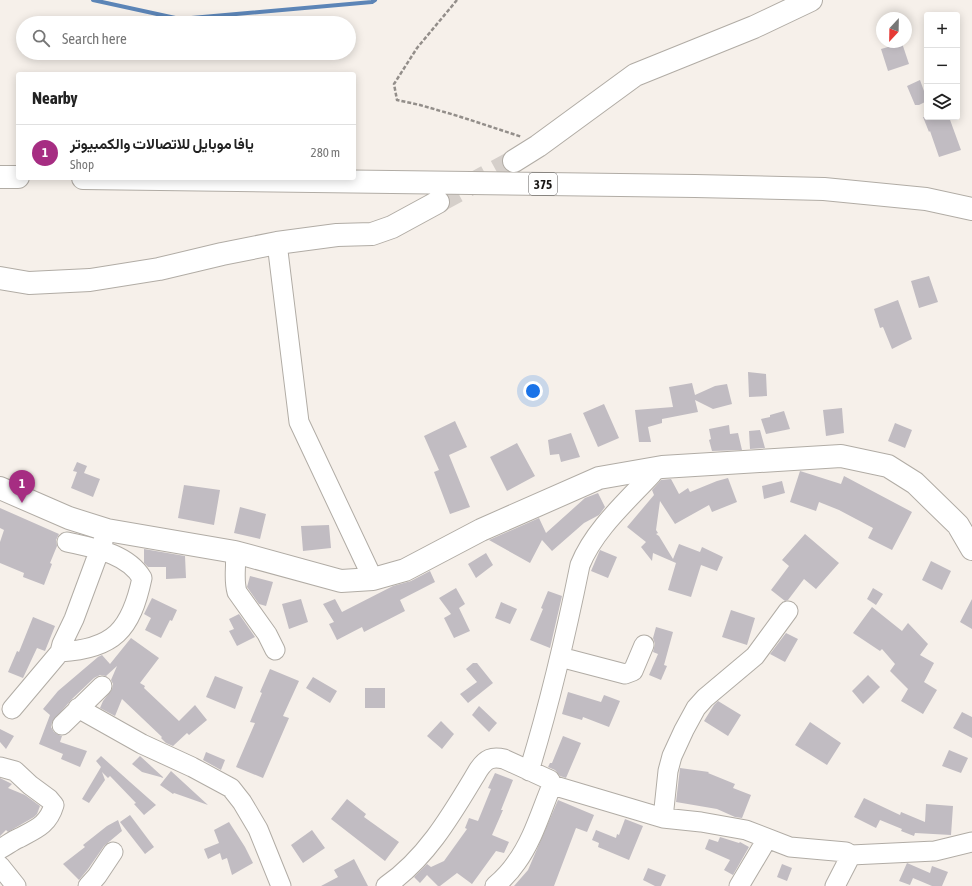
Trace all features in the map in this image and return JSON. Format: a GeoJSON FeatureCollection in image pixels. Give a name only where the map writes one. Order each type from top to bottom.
{"type":"FeatureCollection","features":[{"type":"Feature","properties":{"kind":"main road"},"geometry":{"type":"LineString","coordinates":[[514,161],[538,146],[635,75],[754,27],[811,0]]}},
{"type":"Feature","properties":{"kind":"main road"},"geometry":{"type":"LineString","coordinates":[[0,177],[16,177]]}},
{"type":"Feature","properties":{"kind":"main road","name":"375"},"geometry":{"type":"LineString","coordinates":[[234,180],[824,189],[926,200],[972,209]]}},
{"type":"Feature","properties":{"kind":"main road"},"geometry":{"type":"LineString","coordinates":[[0,278],[29,283],[90,280],[159,269],[277,243],[337,235],[372,234],[392,227],[438,202]]}},
{"type":"Feature","properties":{"kind":"main road"},"geometry":{"type":"LineString","coordinates":[[0,488],[69,518],[107,530],[235,552],[341,582],[373,579],[405,570],[481,530],[599,478],[662,467],[841,456],[888,466],[915,483],[958,525],[972,548]]}},
{"type":"Feature","properties":{"kind":"street"},"geometry":{"type":"LineString","coordinates":[[277,243],[299,422],[373,579]]}},
{"type":"Feature","properties":{"kind":"street"},"geometry":{"type":"LineString","coordinates":[[529,771],[544,723],[580,565],[585,552],[592,540],[656,468]]}},
{"type":"Feature","properties":{"kind":"street"},"geometry":{"type":"LineString","coordinates":[[12,709],[60,652],[97,557],[102,552],[102,545],[107,530]]}},
{"type":"Feature","properties":{"kind":"street"},"geometry":{"type":"LineString","coordinates":[[60,652],[101,645],[118,634],[135,603],[142,578],[128,562],[121,558],[67,542]]}},
{"type":"Feature","properties":{"kind":"street"},"geometry":{"type":"LineString","coordinates":[[235,552],[234,575],[237,592],[267,634],[275,650]]}},
{"type":"Feature","properties":{"kind":"street"},"geometry":{"type":"LineString","coordinates":[[663,818],[668,771],[672,756],[696,708],[705,698],[756,656],[788,611]]}},
{"type":"Feature","properties":{"kind":"street"},"geometry":{"type":"LineString","coordinates":[[560,656],[625,674],[633,671],[644,645]]}},
{"type":"Feature","properties":{"kind":"street"},"geometry":{"type":"LineString","coordinates":[[62,726],[78,708],[102,686]]}},
{"type":"Feature","properties":{"kind":"street"},"geometry":{"type":"LineString","coordinates":[[78,708],[142,744],[192,767],[231,788],[242,802],[258,829],[281,886]]}},
{"type":"Feature","properties":{"kind":"street"},"geometry":{"type":"LineString","coordinates":[[386,886],[424,853],[484,762],[491,758],[498,757],[550,780],[552,785],[663,818],[714,824],[746,830],[790,847],[846,852],[851,855],[935,851],[972,842]]}},
{"type":"Feature","properties":{"kind":"street"},"geometry":{"type":"LineString","coordinates":[[0,767],[15,771],[49,799],[54,805],[52,812],[40,827],[18,838],[0,850]]}},
{"type":"Feature","properties":{"kind":"street"},"geometry":{"type":"LineString","coordinates":[[495,886],[517,863],[526,846],[552,785]]}},
{"type":"Feature","properties":{"kind":"street"},"geometry":{"type":"LineString","coordinates":[[738,886],[767,839]]}},
{"type":"Feature","properties":{"kind":"street"},"geometry":{"type":"LineString","coordinates":[[88,886],[97,876],[113,852]]}},
{"type":"Feature","properties":{"kind":"street"},"geometry":{"type":"LineString","coordinates":[[835,886],[851,855]]}},
{"type":"Feature","properties":{"kind":"street"},"geometry":{"type":"LineString","coordinates":[[0,866],[16,886]]}},
{"type":"Feature","properties":{"kind":"path"},"geometry":{"type":"LineString","coordinates":[[457,0],[418,48],[394,84],[396,100],[458,116],[520,136],[538,146]]}},
{"type":"Feature","properties":{"kind":"building"},"geometry":{"type":"Polygon","coordinates":[[[904,48],[909,64],[888,71],[881,49],[904,48]]]}},
{"type":"Feature","properties":{"kind":"building"},"geometry":{"type":"Polygon","coordinates":[[[920,80],[924,91],[924,102],[915,105],[907,86],[920,80]]]}},
{"type":"Feature","properties":{"kind":"building"},"geometry":{"type":"Polygon","coordinates":[[[924,120],[950,120],[961,150],[939,157],[930,131],[929,132],[924,120]]]}},
{"type":"Feature","properties":{"kind":"building"},"geometry":{"type":"Polygon","coordinates":[[[929,276],[938,302],[919,308],[911,281],[929,276]]]}},
{"type":"Feature","properties":{"kind":"building"},"geometry":{"type":"Polygon","coordinates":[[[898,300],[912,339],[892,349],[883,327],[880,328],[874,309],[898,300]]]}},
{"type":"Feature","properties":{"kind":"building"},"geometry":{"type":"Polygon","coordinates":[[[748,372],[766,374],[767,396],[749,397],[748,372]]]}},
{"type":"Feature","properties":{"kind":"building"},"geometry":{"type":"Polygon","coordinates":[[[692,383],[695,395],[715,386],[727,384],[732,404],[713,409],[695,400],[698,412],[662,419],[662,423],[648,427],[651,442],[639,442],[635,410],[673,407],[669,387],[692,383]]]}},
{"type":"Feature","properties":{"kind":"building"},"geometry":{"type":"Polygon","coordinates":[[[604,404],[619,438],[598,447],[583,413],[604,404]]]}},
{"type":"Feature","properties":{"kind":"building"},"geometry":{"type":"Polygon","coordinates":[[[842,408],[844,433],[826,436],[823,410],[842,408]]]}},
{"type":"Feature","properties":{"kind":"building"},"geometry":{"type":"Polygon","coordinates":[[[784,411],[790,429],[766,434],[761,419],[784,411]]]}},
{"type":"Feature","properties":{"kind":"building"},"geometry":{"type":"Polygon","coordinates":[[[455,421],[467,447],[449,455],[470,507],[450,514],[434,472],[439,470],[424,436],[455,421]]]}},
{"type":"Feature","properties":{"kind":"building"},"geometry":{"type":"Polygon","coordinates":[[[895,423],[912,430],[905,448],[888,441],[895,423]]]}},
{"type":"Feature","properties":{"kind":"building"},"geometry":{"type":"Polygon","coordinates":[[[729,425],[730,434],[738,433],[742,450],[712,451],[709,440],[711,439],[709,429],[729,425]]]}},
{"type":"Feature","properties":{"kind":"building"},"geometry":{"type":"Polygon","coordinates":[[[760,430],[765,448],[750,449],[749,431],[760,430]]]}},
{"type":"Feature","properties":{"kind":"building"},"geometry":{"type":"Polygon","coordinates":[[[571,433],[580,457],[561,462],[559,454],[550,455],[548,440],[571,433]]]}},
{"type":"Feature","properties":{"kind":"building"},"geometry":{"type":"Polygon","coordinates":[[[517,443],[535,476],[507,491],[490,457],[517,443]]]}},
{"type":"Feature","properties":{"kind":"building"},"geometry":{"type":"Polygon","coordinates":[[[77,462],[87,466],[84,473],[100,479],[93,497],[71,488],[77,472],[73,471],[77,462]]]}},
{"type":"Feature","properties":{"kind":"building"},"geometry":{"type":"Polygon","coordinates":[[[800,471],[841,484],[844,476],[912,512],[892,550],[868,538],[873,528],[839,510],[819,502],[816,511],[790,502],[800,471]]]}},
{"type":"Feature","properties":{"kind":"building"},"geometry":{"type":"Polygon","coordinates":[[[728,478],[737,502],[712,512],[709,505],[675,524],[660,501],[656,530],[658,533],[656,534],[659,536],[673,559],[679,544],[700,552],[702,547],[723,557],[717,571],[701,565],[691,597],[668,590],[676,563],[653,553],[652,561],[641,547],[646,542],[627,527],[654,495],[652,490],[661,480],[671,479],[679,494],[688,488],[690,492],[728,478]]]}},
{"type":"Feature","properties":{"kind":"building"},"geometry":{"type":"Polygon","coordinates":[[[782,481],[785,493],[764,499],[762,486],[782,481]]]}},
{"type":"Feature","properties":{"kind":"building"},"geometry":{"type":"Polygon","coordinates":[[[184,485],[220,490],[214,525],[178,518],[184,485]]]}},
{"type":"Feature","properties":{"kind":"building"},"geometry":{"type":"Polygon","coordinates":[[[598,493],[605,507],[599,515],[584,523],[552,551],[542,540],[530,563],[489,540],[539,518],[546,533],[585,498],[598,493]]]}},
{"type":"Feature","properties":{"kind":"building"},"geometry":{"type":"Polygon","coordinates":[[[240,507],[266,514],[260,539],[234,533],[240,507]]]}},
{"type":"Feature","properties":{"kind":"building"},"geometry":{"type":"Polygon","coordinates":[[[0,508],[59,534],[56,540],[57,546],[50,563],[52,564],[44,585],[23,577],[24,573],[0,563],[0,542],[4,530],[0,528],[0,508]]]}},
{"type":"Feature","properties":{"kind":"building"},"geometry":{"type":"Polygon","coordinates":[[[329,525],[331,548],[303,551],[301,526],[329,525]]]}},
{"type":"Feature","properties":{"kind":"building"},"geometry":{"type":"Polygon","coordinates":[[[805,534],[839,563],[816,589],[804,579],[788,600],[785,601],[771,590],[789,566],[782,560],[805,534]]]}},
{"type":"Feature","properties":{"kind":"building"},"geometry":{"type":"Polygon","coordinates":[[[144,549],[185,556],[186,578],[166,579],[166,567],[148,567],[144,563],[144,549]]]}},
{"type":"Feature","properties":{"kind":"building"},"geometry":{"type":"Polygon","coordinates":[[[600,550],[617,557],[608,578],[591,571],[600,550]]]}},
{"type":"Feature","properties":{"kind":"building"},"geometry":{"type":"Polygon","coordinates":[[[486,553],[493,565],[476,578],[468,564],[486,553]]]}},
{"type":"Feature","properties":{"kind":"building"},"geometry":{"type":"Polygon","coordinates":[[[931,561],[951,571],[942,590],[922,580],[931,561]]]}},
{"type":"Feature","properties":{"kind":"building"},"geometry":{"type":"Polygon","coordinates":[[[430,571],[435,582],[400,600],[405,611],[364,632],[362,627],[337,640],[329,624],[334,622],[323,604],[335,599],[342,612],[393,586],[411,581],[430,571]]]}},
{"type":"Feature","properties":{"kind":"building"},"geometry":{"type":"Polygon","coordinates":[[[250,576],[273,582],[266,606],[259,604],[247,587],[250,576]]]}},
{"type":"Feature","properties":{"kind":"building"},"geometry":{"type":"Polygon","coordinates":[[[456,588],[465,604],[459,608],[470,631],[454,638],[444,618],[451,614],[439,598],[456,588]]]}},
{"type":"Feature","properties":{"kind":"building"},"geometry":{"type":"Polygon","coordinates":[[[873,588],[883,594],[876,605],[867,599],[873,588]]]}},
{"type":"Feature","properties":{"kind":"building"},"geometry":{"type":"Polygon","coordinates":[[[548,591],[562,596],[550,648],[530,640],[543,609],[541,608],[548,591]]]}},
{"type":"Feature","properties":{"kind":"building"},"geometry":{"type":"Polygon","coordinates":[[[152,598],[177,610],[161,638],[145,630],[151,618],[144,614],[152,598]]]}},
{"type":"Feature","properties":{"kind":"building"},"geometry":{"type":"Polygon","coordinates":[[[301,599],[308,622],[289,629],[282,604],[301,599]]]}},
{"type":"Feature","properties":{"kind":"building"},"geometry":{"type":"Polygon","coordinates":[[[972,599],[972,629],[960,622],[972,599]]]}},
{"type":"Feature","properties":{"kind":"building"},"geometry":{"type":"Polygon","coordinates":[[[501,602],[517,609],[510,624],[495,618],[501,602]]]}},
{"type":"Feature","properties":{"kind":"building"},"geometry":{"type":"Polygon","coordinates":[[[872,607],[902,631],[908,623],[928,644],[920,655],[934,663],[924,682],[937,690],[923,714],[901,701],[908,689],[890,671],[895,664],[882,649],[880,651],[853,633],[872,607]]]}},
{"type":"Feature","properties":{"kind":"building"},"geometry":{"type":"Polygon","coordinates":[[[731,610],[755,618],[747,645],[722,637],[731,610]]]}},
{"type":"Feature","properties":{"kind":"building"},"geometry":{"type":"Polygon","coordinates":[[[239,614],[255,637],[237,646],[229,631],[234,629],[229,619],[239,614]]]}},
{"type":"Feature","properties":{"kind":"building"},"geometry":{"type":"Polygon","coordinates":[[[33,617],[55,626],[45,651],[37,648],[23,678],[8,672],[17,651],[19,652],[33,617]]]}},
{"type":"Feature","properties":{"kind":"building"},"geometry":{"type":"Polygon","coordinates":[[[656,627],[673,632],[664,665],[667,666],[661,680],[649,675],[658,654],[653,652],[655,644],[653,638],[656,627]]]}},
{"type":"Feature","properties":{"kind":"building"},"geometry":{"type":"Polygon","coordinates":[[[786,633],[798,639],[785,662],[770,654],[786,633]]]}},
{"type":"Feature","properties":{"kind":"building"},"geometry":{"type":"Polygon","coordinates":[[[131,638],[159,658],[140,683],[145,686],[144,688],[179,721],[195,705],[207,720],[189,735],[187,733],[173,746],[166,743],[161,738],[162,737],[122,699],[115,716],[100,708],[103,701],[112,689],[113,684],[111,680],[117,666],[106,676],[100,675],[94,678],[72,699],[52,722],[51,727],[54,732],[62,736],[60,742],[87,751],[80,767],[61,759],[63,754],[39,744],[50,715],[43,709],[58,691],[98,657],[102,655],[110,664],[131,638]]]}},
{"type":"Feature","properties":{"kind":"building"},"geometry":{"type":"Polygon","coordinates":[[[473,663],[477,663],[493,683],[468,703],[460,694],[477,682],[466,669],[473,663]]]}},
{"type":"Feature","properties":{"kind":"building"},"geometry":{"type":"Polygon","coordinates":[[[270,669],[299,681],[283,716],[289,718],[263,778],[236,767],[255,723],[250,722],[262,693],[260,692],[270,669]]]}},
{"type":"Feature","properties":{"kind":"building"},"geometry":{"type":"Polygon","coordinates":[[[868,675],[880,687],[863,704],[852,691],[868,675]]]}},
{"type":"Feature","properties":{"kind":"building"},"geometry":{"type":"Polygon","coordinates":[[[215,676],[243,687],[235,709],[206,697],[215,676]]]}},
{"type":"Feature","properties":{"kind":"building"},"geometry":{"type":"Polygon","coordinates":[[[313,677],[337,691],[330,703],[306,688],[313,677]]]}},
{"type":"Feature","properties":{"kind":"building"},"geometry":{"type":"Polygon","coordinates":[[[365,688],[385,688],[385,708],[365,708],[365,688]]]}},
{"type":"Feature","properties":{"kind":"building"},"geometry":{"type":"Polygon","coordinates":[[[568,692],[601,702],[604,695],[620,701],[609,727],[583,717],[582,720],[562,714],[568,692]]]}},
{"type":"Feature","properties":{"kind":"building"},"geometry":{"type":"Polygon","coordinates":[[[718,701],[741,715],[728,736],[704,721],[718,701]]]}},
{"type":"Feature","properties":{"kind":"building"},"geometry":{"type":"Polygon","coordinates":[[[479,706],[497,723],[489,732],[472,715],[479,706]]]}},
{"type":"Feature","properties":{"kind":"building"},"geometry":{"type":"Polygon","coordinates":[[[962,712],[972,717],[972,738],[953,728],[962,712]]]}},
{"type":"Feature","properties":{"kind":"building"},"geometry":{"type":"Polygon","coordinates":[[[441,721],[454,734],[442,749],[427,736],[441,721]]]}},
{"type":"Feature","properties":{"kind":"building"},"geometry":{"type":"Polygon","coordinates":[[[810,722],[841,743],[827,765],[795,745],[810,722]]]}},
{"type":"Feature","properties":{"kind":"building"},"geometry":{"type":"Polygon","coordinates":[[[0,729],[14,736],[6,749],[0,742],[0,729]]]}},
{"type":"Feature","properties":{"kind":"building"},"geometry":{"type":"Polygon","coordinates":[[[563,736],[581,743],[566,778],[560,776],[555,770],[548,767],[550,763],[552,763],[563,736]]]}},
{"type":"Feature","properties":{"kind":"building"},"geometry":{"type":"Polygon","coordinates":[[[949,750],[968,758],[961,773],[942,766],[949,750]]]}},
{"type":"Feature","properties":{"kind":"building"},"geometry":{"type":"Polygon","coordinates":[[[206,752],[225,760],[221,770],[203,760],[206,752]]]}},
{"type":"Feature","properties":{"kind":"building"},"geometry":{"type":"Polygon","coordinates":[[[101,756],[156,805],[144,815],[134,804],[136,803],[110,776],[108,778],[102,772],[105,780],[89,803],[82,799],[101,767],[96,761],[101,756]]]}},
{"type":"Feature","properties":{"kind":"building"},"geometry":{"type":"Polygon","coordinates":[[[140,756],[164,778],[142,772],[132,764],[140,756]]]}},
{"type":"Feature","properties":{"kind":"building"},"geometry":{"type":"Polygon","coordinates":[[[680,768],[709,772],[708,773],[735,784],[733,788],[751,795],[742,818],[735,817],[717,809],[676,802],[680,768]]]}},
{"type":"Feature","properties":{"kind":"building"},"geometry":{"type":"Polygon","coordinates":[[[171,771],[208,805],[174,793],[173,794],[160,785],[171,771]]]}},
{"type":"Feature","properties":{"kind":"building"},"geometry":{"type":"Polygon","coordinates":[[[495,773],[513,780],[501,810],[503,810],[492,835],[509,842],[504,853],[496,851],[472,884],[457,873],[440,886],[438,886],[427,875],[420,883],[414,877],[427,864],[431,867],[444,861],[467,829],[465,828],[469,818],[478,821],[491,789],[488,788],[495,773]]]}},
{"type":"Feature","properties":{"kind":"building"},"geometry":{"type":"Polygon","coordinates":[[[0,778],[12,784],[8,788],[25,795],[40,806],[34,817],[8,832],[6,830],[0,836],[0,778]]]}},
{"type":"Feature","properties":{"kind":"building"},"geometry":{"type":"Polygon","coordinates":[[[864,798],[900,815],[901,812],[925,822],[926,804],[953,806],[951,835],[915,833],[914,836],[901,831],[902,829],[880,820],[876,828],[854,817],[864,798]]]}},
{"type":"Feature","properties":{"kind":"building"},"geometry":{"type":"Polygon","coordinates":[[[347,799],[366,814],[364,817],[399,842],[385,861],[331,819],[347,799]]]}},
{"type":"Feature","properties":{"kind":"building"},"geometry":{"type":"Polygon","coordinates":[[[558,800],[594,815],[587,832],[576,828],[554,886],[514,886],[528,870],[558,800]]]}},
{"type":"Feature","properties":{"kind":"building"},"geometry":{"type":"Polygon","coordinates":[[[130,815],[154,847],[145,854],[120,822],[130,815]]]}},
{"type":"Feature","properties":{"kind":"building"},"geometry":{"type":"Polygon","coordinates":[[[625,819],[643,826],[629,860],[598,847],[599,843],[592,840],[596,830],[616,838],[617,834],[619,835],[625,819]]]}},
{"type":"Feature","properties":{"kind":"building"},"geometry":{"type":"Polygon","coordinates":[[[118,820],[122,831],[104,846],[79,880],[63,864],[85,847],[83,845],[107,826],[118,820]]]}},
{"type":"Feature","properties":{"kind":"building"},"geometry":{"type":"Polygon","coordinates":[[[229,822],[253,863],[232,875],[227,858],[222,860],[220,853],[208,859],[204,849],[219,843],[214,830],[229,822]]]}},
{"type":"Feature","properties":{"kind":"building"},"geometry":{"type":"Polygon","coordinates":[[[312,830],[325,848],[303,863],[291,845],[312,830]]]}},
{"type":"Feature","properties":{"kind":"building"},"geometry":{"type":"Polygon","coordinates":[[[720,837],[739,843],[740,842],[749,847],[733,875],[724,870],[730,860],[705,849],[709,839],[718,842],[720,837]]]}},
{"type":"Feature","properties":{"kind":"building"},"geometry":{"type":"Polygon","coordinates":[[[354,859],[368,886],[321,886],[338,877],[334,870],[354,859]]]}},
{"type":"Feature","properties":{"kind":"building"},"geometry":{"type":"Polygon","coordinates":[[[907,863],[930,873],[932,866],[948,872],[942,886],[932,886],[913,878],[910,885],[899,881],[907,863]]]}},
{"type":"Feature","properties":{"kind":"building"},"geometry":{"type":"Polygon","coordinates":[[[782,864],[792,868],[787,881],[777,877],[782,864]]]}},
{"type":"Feature","properties":{"kind":"building"},"geometry":{"type":"Polygon","coordinates":[[[648,868],[666,875],[661,886],[655,886],[643,880],[648,868]]]}},
{"type":"Feature","properties":{"kind":"waterway"},"geometry":{"type":"LineString","coordinates":[[93,0],[166,16]]}},
{"type":"Feature","properties":{"kind":"waterway"},"geometry":{"type":"LineString","coordinates":[[214,16],[372,2],[375,0]]}},
{"type":"Feature","properties":{"kind":"tunnel"},"geometry":{"type":"LineString","coordinates":[[438,202],[514,161]]}},
{"type":"Feature","properties":{"kind":"place","name":"يافا موبايل للاتصالات والكمبيوتر"},"geometry":{"type":"Point","coordinates":[22,503]}}]}
